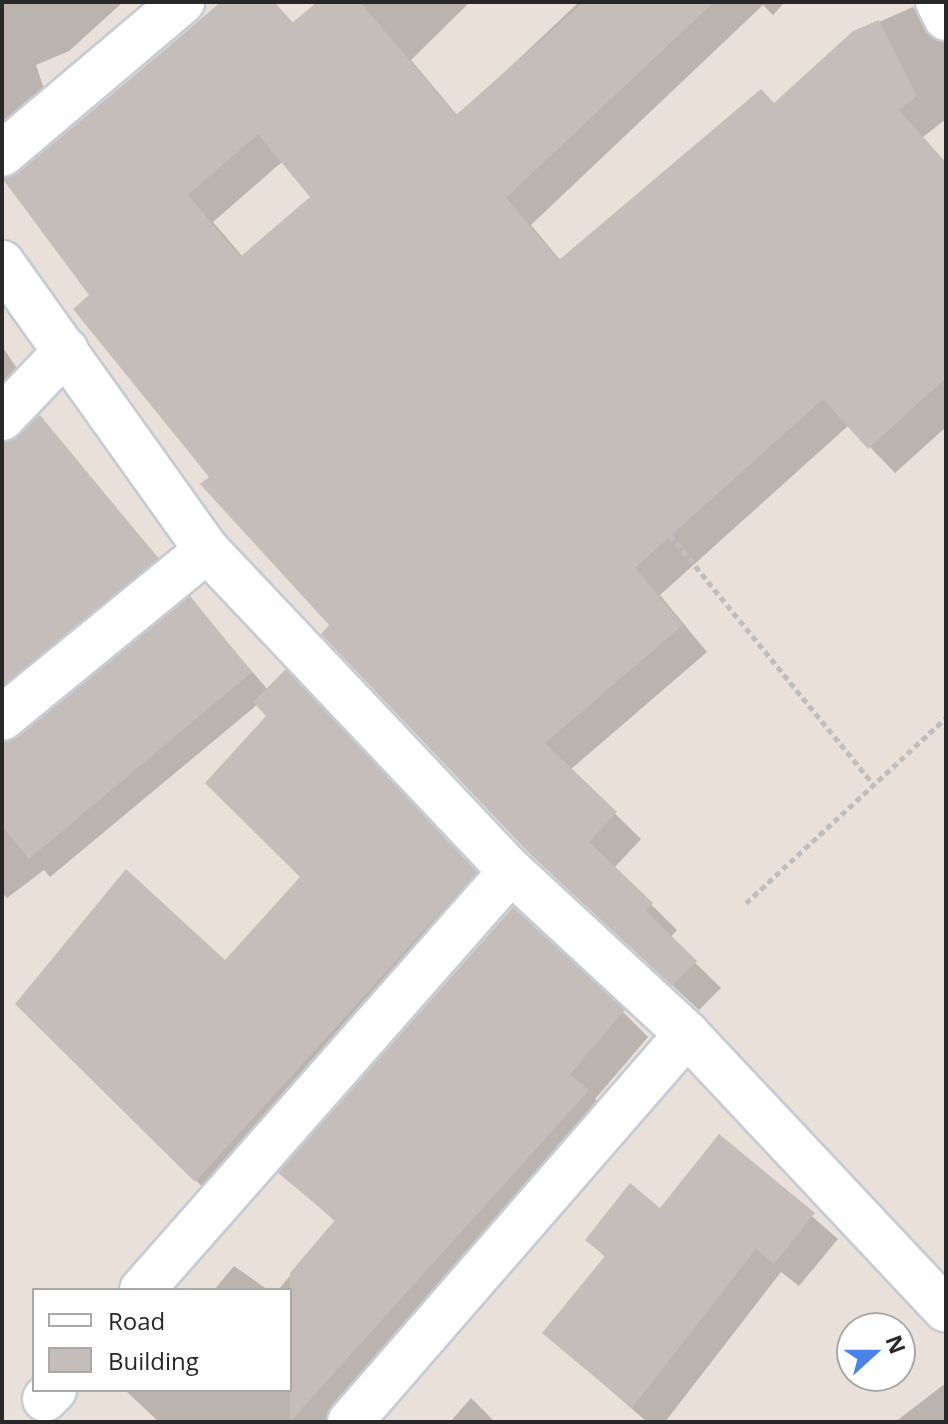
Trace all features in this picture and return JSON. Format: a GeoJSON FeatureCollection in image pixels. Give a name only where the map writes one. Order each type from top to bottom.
{"type":"FeatureCollection","features":[{"type":"Feature","properties":{"kind":"street"},"geometry":{"type":"LineString","coordinates":[[2,154],[182,2]]}},
{"type":"Feature","properties":{"kind":"street"},"geometry":{"type":"LineString","coordinates":[[938,2],[946,18]]}},
{"type":"Feature","properties":{"kind":"street"},"geometry":{"type":"LineString","coordinates":[[2,263],[207,550],[511,871],[687,1034],[946,1310]]}},
{"type":"Feature","properties":{"kind":"street"},"geometry":{"type":"LineString","coordinates":[[2,418],[66,351]]}},
{"type":"Feature","properties":{"kind":"street"},"geometry":{"type":"LineString","coordinates":[[2,718],[207,550]]}},
{"type":"Feature","properties":{"kind":"street"},"geometry":{"type":"LineString","coordinates":[[144,1288],[511,871]]}},
{"type":"Feature","properties":{"kind":"street"},"geometry":{"type":"LineString","coordinates":[[350,1422],[687,1034]]}},
{"type":"Feature","properties":{"kind":"path"},"geometry":{"type":"LineString","coordinates":[[670,535],[873,784]]}},
{"type":"Feature","properties":{"kind":"path"},"geometry":{"type":"LineString","coordinates":[[746,903],[946,718]]}},
{"type":"Feature","properties":{"kind":"building"},"geometry":{"type":"Polygon","coordinates":[[[222,2],[273,2],[292,23],[317,2],[360,2],[456,115],[584,2],[714,2],[506,198],[559,260],[761,89],[774,103],[853,31],[879,20],[917,96],[899,110],[946,163],[946,378],[868,449],[823,399],[635,568],[683,625],[545,743],[617,812],[589,842],[653,903],[646,911],[697,961],[672,986],[529,853],[321,634],[329,625],[200,484],[209,477],[73,309],[89,295],[2,178],[18,173],[222,2]],[[258,134],[188,195],[240,257],[310,197],[258,134]]]}},
{"type":"Feature","properties":{"kind":"building"},"geometry":{"type":"Polygon","coordinates":[[[40,415],[158,558],[2,686],[2,442],[40,415]]]}},
{"type":"Feature","properties":{"kind":"building"},"geometry":{"type":"Polygon","coordinates":[[[190,596],[252,672],[29,859],[2,826],[2,742],[18,737],[190,596]]]}},
{"type":"Feature","properties":{"kind":"building"},"geometry":{"type":"Polygon","coordinates":[[[286,669],[477,872],[195,1182],[15,1004],[126,869],[225,960],[300,877],[205,783],[266,716],[253,702],[286,669]]]}},
{"type":"Feature","properties":{"kind":"building"},"geometry":{"type":"Polygon","coordinates":[[[513,907],[625,1010],[570,1074],[589,1090],[290,1422],[290,1273],[335,1220],[278,1173],[513,907]]]}},
{"type":"Feature","properties":{"kind":"building"},"geometry":{"type":"Polygon","coordinates":[[[719,1134],[815,1213],[774,1264],[756,1249],[632,1408],[542,1333],[605,1256],[585,1240],[630,1183],[660,1208],[719,1134]]]}}]}
